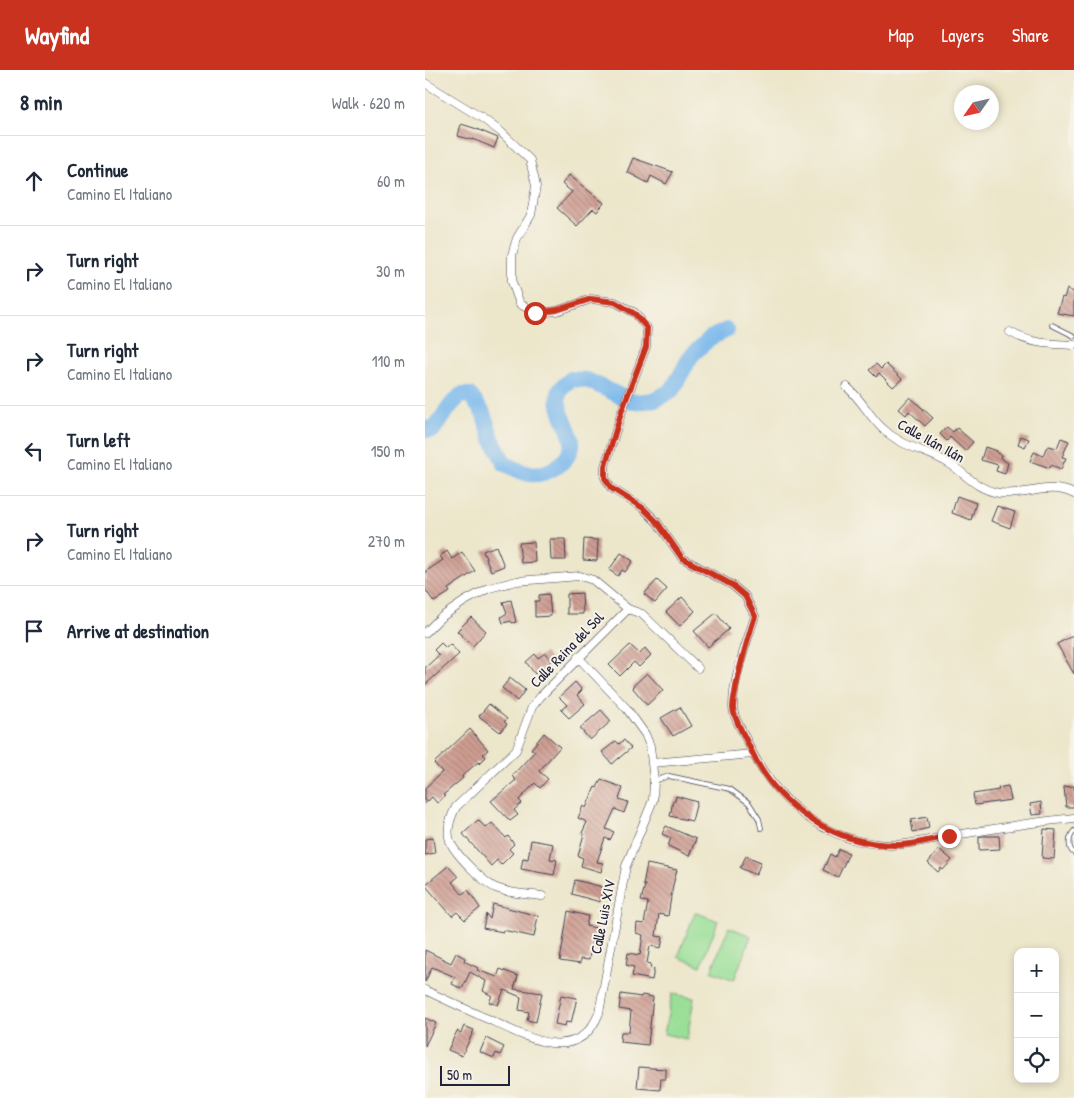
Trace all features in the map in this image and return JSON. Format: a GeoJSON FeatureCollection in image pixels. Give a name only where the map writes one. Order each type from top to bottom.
{"type":"FeatureCollection","features":[{"type":"Feature","properties":{"kind":"street"},"geometry":{"type":"LineString","coordinates":[[425,83],[482,118],[501,132],[530,160],[536,186],[531,215],[517,238],[512,255],[512,282],[520,304],[535,313],[557,310],[591,299],[615,302],[635,314],[647,328],[646,347],[622,410],[605,466],[605,478],[611,488],[643,508],[657,522],[682,558],[732,585],[745,596],[755,616],[742,657],[733,710],[760,768],[779,793],[802,813],[840,836],[867,843],[890,845],[914,844],[949,836],[1074,818]]}},
{"type":"Feature","properties":{"kind":"street"},"geometry":{"type":"LineString","coordinates":[[1009,332],[1021,339],[1034,342],[1074,345]]}},
{"type":"Feature","properties":{"kind":"street","name":"Calle Ilán Ilán"},"geometry":{"type":"LineString","coordinates":[[847,387],[891,436],[913,449],[950,464],[979,486],[1008,494],[1059,488],[1074,494]]}},
{"type":"Feature","properties":{"kind":"street"},"geometry":{"type":"LineString","coordinates":[[425,633],[441,618],[465,601],[489,588],[517,580],[580,576],[593,580],[628,609],[642,614],[698,668]]}},
{"type":"Feature","properties":{"kind":"street","name":"Calle Reina del Sol"},"geometry":{"type":"LineString","coordinates":[[542,896],[507,891],[494,887],[483,880],[467,864],[450,841],[450,817],[456,808],[516,750],[532,707],[541,696],[628,609]]}},
{"type":"Feature","properties":{"kind":"street","name":"Calle Luis XIV"},"geometry":{"type":"LineString","coordinates":[[425,990],[529,1039],[550,1044],[575,1040],[594,1025],[599,1013],[626,866],[653,800],[654,781],[650,746],[645,734],[635,718],[578,657]]}},
{"type":"Feature","properties":{"kind":"street"},"geometry":{"type":"LineString","coordinates":[[652,763],[753,754]]}},
{"type":"Feature","properties":{"kind":"lane"},"geometry":{"type":"LineString","coordinates":[[1052,325],[1074,336]]}},
{"type":"Feature","properties":{"kind":"lane"},"geometry":{"type":"LineString","coordinates":[[654,781],[669,776],[730,789],[749,803],[759,819],[761,828]]}},
{"type":"Feature","properties":{"kind":"lane"},"geometry":{"type":"LineString","coordinates":[[1074,831],[1069,844],[1070,849],[1074,853]]}},
{"type":"Feature","properties":{"kind":"green space"},"geometry":{"type":"Polygon","coordinates":[[[695,912],[718,921],[701,966],[678,957],[695,912]]]}},
{"type":"Feature","properties":{"kind":"green space"},"geometry":{"type":"Polygon","coordinates":[[[729,927],[751,936],[734,980],[711,971],[729,927]]]}},
{"type":"Feature","properties":{"kind":"green space"},"geometry":{"type":"Polygon","coordinates":[[[672,994],[694,998],[687,1039],[664,1034],[672,994]]]}},
{"type":"Feature","properties":{"kind":"building"},"geometry":{"type":"Polygon","coordinates":[[[461,124],[498,138],[494,148],[473,139],[458,136],[461,124]]]}},
{"type":"Feature","properties":{"kind":"building"},"geometry":{"type":"Polygon","coordinates":[[[633,158],[673,172],[666,184],[651,176],[648,183],[627,172],[633,158]]]}},
{"type":"Feature","properties":{"kind":"building"},"geometry":{"type":"Polygon","coordinates":[[[569,175],[604,203],[597,212],[593,209],[577,226],[557,208],[572,192],[562,184],[569,175]]]}},
{"type":"Feature","properties":{"kind":"building"},"geometry":{"type":"Polygon","coordinates":[[[1067,289],[1074,292],[1074,316],[1057,313],[1062,297],[1064,298],[1067,289]]]}},
{"type":"Feature","properties":{"kind":"building"},"geometry":{"type":"Polygon","coordinates":[[[876,364],[881,369],[886,364],[902,379],[893,387],[879,373],[876,377],[869,370],[876,364]]]}},
{"type":"Feature","properties":{"kind":"building"},"geometry":{"type":"Polygon","coordinates":[[[910,397],[933,418],[925,426],[909,411],[906,415],[899,409],[910,397]]]}},
{"type":"Feature","properties":{"kind":"building"},"geometry":{"type":"Polygon","coordinates":[[[947,427],[953,432],[957,428],[973,442],[965,451],[950,437],[947,441],[940,434],[947,427]]]}},
{"type":"Feature","properties":{"kind":"building"},"geometry":{"type":"Polygon","coordinates":[[[1021,436],[1029,439],[1025,447],[1018,444],[1021,436]]]}},
{"type":"Feature","properties":{"kind":"building"},"geometry":{"type":"Polygon","coordinates":[[[1061,438],[1069,441],[1062,457],[1066,458],[1061,469],[1051,465],[1050,468],[1030,461],[1034,452],[1043,456],[1046,448],[1049,446],[1057,448],[1061,438]]]}},
{"type":"Feature","properties":{"kind":"building"},"geometry":{"type":"Polygon","coordinates":[[[985,447],[997,451],[1001,455],[1000,458],[1008,463],[1005,474],[996,471],[998,465],[981,460],[985,447]]]}},
{"type":"Feature","properties":{"kind":"building"},"geometry":{"type":"Polygon","coordinates":[[[957,496],[976,503],[971,520],[952,513],[957,496]]]}},
{"type":"Feature","properties":{"kind":"building"},"geometry":{"type":"Polygon","coordinates":[[[997,506],[1015,512],[1010,528],[991,521],[997,506]]]}},
{"type":"Feature","properties":{"kind":"building"},"geometry":{"type":"Polygon","coordinates":[[[550,539],[565,539],[566,560],[551,560],[550,539]]]}},
{"type":"Feature","properties":{"kind":"building"},"geometry":{"type":"Polygon","coordinates":[[[584,539],[598,540],[597,561],[583,560],[584,539]]]}},
{"type":"Feature","properties":{"kind":"building"},"geometry":{"type":"Polygon","coordinates":[[[534,542],[535,562],[521,563],[519,543],[534,542]]]}},
{"type":"Feature","properties":{"kind":"building"},"geometry":{"type":"Polygon","coordinates":[[[496,546],[504,566],[491,571],[483,551],[496,546]]]}},
{"type":"Feature","properties":{"kind":"building"},"geometry":{"type":"Polygon","coordinates":[[[447,551],[452,559],[462,552],[475,571],[448,589],[450,592],[434,602],[425,589],[425,572],[443,560],[440,556],[447,551]]]}},
{"type":"Feature","properties":{"kind":"building"},"geometry":{"type":"Polygon","coordinates":[[[621,553],[633,561],[625,572],[622,570],[618,576],[609,570],[621,553]]]}},
{"type":"Feature","properties":{"kind":"building"},"geometry":{"type":"Polygon","coordinates":[[[657,580],[667,589],[655,603],[644,594],[657,580]]]}},
{"type":"Feature","properties":{"kind":"building"},"geometry":{"type":"Polygon","coordinates":[[[582,593],[583,614],[567,614],[567,594],[582,593]]]}},
{"type":"Feature","properties":{"kind":"building"},"geometry":{"type":"Polygon","coordinates":[[[549,594],[551,616],[535,617],[535,601],[539,601],[539,595],[549,594]]]}},
{"type":"Feature","properties":{"kind":"building"},"geometry":{"type":"Polygon","coordinates":[[[682,597],[695,611],[680,626],[666,612],[682,597]]]}},
{"type":"Feature","properties":{"kind":"building"},"geometry":{"type":"Polygon","coordinates":[[[511,600],[516,622],[503,623],[501,617],[507,613],[503,602],[511,600]]]}},
{"type":"Feature","properties":{"kind":"building"},"geometry":{"type":"Polygon","coordinates":[[[716,613],[729,629],[708,647],[694,631],[716,613]]]}},
{"type":"Feature","properties":{"kind":"building"},"geometry":{"type":"Polygon","coordinates":[[[471,617],[486,631],[473,646],[457,631],[471,617]]]}},
{"type":"Feature","properties":{"kind":"building"},"geometry":{"type":"Polygon","coordinates":[[[1074,635],[1074,674],[1057,644],[1074,635]]]}},
{"type":"Feature","properties":{"kind":"building"},"geometry":{"type":"Polygon","coordinates":[[[441,643],[446,648],[450,644],[459,654],[425,685],[425,668],[439,655],[434,650],[441,643]]]}},
{"type":"Feature","properties":{"kind":"building"},"geometry":{"type":"Polygon","coordinates":[[[630,645],[640,654],[645,648],[651,655],[639,667],[634,662],[620,676],[609,665],[630,645]]]}},
{"type":"Feature","properties":{"kind":"building"},"geometry":{"type":"Polygon","coordinates":[[[545,653],[551,661],[535,674],[526,662],[535,654],[538,658],[545,653]]]}},
{"type":"Feature","properties":{"kind":"building"},"geometry":{"type":"Polygon","coordinates":[[[647,673],[663,690],[647,705],[632,687],[647,673]]]}},
{"type":"Feature","properties":{"kind":"building"},"geometry":{"type":"Polygon","coordinates":[[[510,678],[525,690],[517,701],[502,688],[510,678]]]}},
{"type":"Feature","properties":{"kind":"building"},"geometry":{"type":"Polygon","coordinates":[[[575,682],[582,690],[577,695],[585,704],[569,718],[561,710],[567,705],[559,697],[575,682]]]}},
{"type":"Feature","properties":{"kind":"building"},"geometry":{"type":"Polygon","coordinates":[[[489,704],[507,719],[504,722],[507,724],[500,732],[479,716],[489,704]]]}},
{"type":"Feature","properties":{"kind":"building"},"geometry":{"type":"Polygon","coordinates":[[[680,707],[691,726],[673,736],[661,718],[680,707]]]}},
{"type":"Feature","properties":{"kind":"building"},"geometry":{"type":"Polygon","coordinates":[[[601,710],[611,721],[590,740],[580,728],[601,710]]]}},
{"type":"Feature","properties":{"kind":"building"},"geometry":{"type":"Polygon","coordinates":[[[470,729],[488,750],[483,754],[486,757],[462,776],[463,778],[443,795],[445,796],[437,803],[432,797],[425,804],[425,788],[442,772],[434,763],[470,729]]]}},
{"type":"Feature","properties":{"kind":"building"},"geometry":{"type":"Polygon","coordinates":[[[544,733],[560,747],[539,771],[548,779],[540,788],[535,783],[519,800],[522,803],[514,810],[518,815],[510,821],[491,801],[516,780],[512,776],[535,751],[531,749],[544,733]]]}},
{"type":"Feature","properties":{"kind":"building"},"geometry":{"type":"Polygon","coordinates":[[[624,740],[631,748],[612,764],[602,752],[616,741],[619,744],[624,740]]]}},
{"type":"Feature","properties":{"kind":"building"},"geometry":{"type":"Polygon","coordinates":[[[601,779],[623,788],[619,799],[628,802],[624,813],[615,809],[606,829],[614,832],[610,840],[605,838],[597,862],[603,863],[601,872],[581,866],[583,858],[578,856],[584,834],[582,833],[587,822],[578,818],[583,806],[586,808],[595,787],[597,788],[601,779]]]}},
{"type":"Feature","properties":{"kind":"building"},"geometry":{"type":"Polygon","coordinates":[[[1008,786],[1011,800],[975,805],[973,794],[999,790],[998,788],[1008,786]]]}},
{"type":"Feature","properties":{"kind":"building"},"geometry":{"type":"Polygon","coordinates":[[[1074,786],[1074,807],[1066,807],[1064,787],[1074,786]]]}},
{"type":"Feature","properties":{"kind":"building"},"geometry":{"type":"Polygon","coordinates":[[[676,796],[697,802],[692,821],[670,816],[676,796]]]}},
{"type":"Feature","properties":{"kind":"building"},"geometry":{"type":"Polygon","coordinates":[[[1041,802],[1042,814],[1032,815],[1030,804],[1041,802]]]}},
{"type":"Feature","properties":{"kind":"building"},"geometry":{"type":"Polygon","coordinates":[[[927,817],[929,828],[913,832],[911,820],[927,817]]]}},
{"type":"Feature","properties":{"kind":"building"},"geometry":{"type":"Polygon","coordinates":[[[478,820],[486,828],[492,823],[506,838],[508,836],[514,844],[509,849],[513,853],[501,865],[497,860],[491,866],[463,834],[478,820]]]}},
{"type":"Feature","properties":{"kind":"building"},"geometry":{"type":"Polygon","coordinates":[[[666,826],[696,839],[689,856],[668,846],[671,838],[662,834],[666,826]]]}},
{"type":"Feature","properties":{"kind":"building"},"geometry":{"type":"Polygon","coordinates":[[[1044,829],[1056,830],[1054,859],[1042,858],[1044,829]]]}},
{"type":"Feature","properties":{"kind":"building"},"geometry":{"type":"Polygon","coordinates":[[[999,836],[1000,849],[979,850],[979,837],[999,836]]]}},
{"type":"Feature","properties":{"kind":"building"},"geometry":{"type":"Polygon","coordinates":[[[433,838],[435,853],[425,855],[425,839],[433,838]]]}},
{"type":"Feature","properties":{"kind":"building"},"geometry":{"type":"Polygon","coordinates":[[[531,840],[553,844],[550,859],[557,860],[554,875],[521,869],[523,858],[528,859],[531,840]]]}},
{"type":"Feature","properties":{"kind":"building"},"geometry":{"type":"Polygon","coordinates":[[[839,849],[849,853],[838,877],[823,870],[830,854],[835,857],[839,849]]]}},
{"type":"Feature","properties":{"kind":"building"},"geometry":{"type":"Polygon","coordinates":[[[939,849],[952,860],[943,870],[941,868],[938,872],[928,863],[939,849]]]}},
{"type":"Feature","properties":{"kind":"building"},"geometry":{"type":"Polygon","coordinates":[[[746,856],[761,862],[756,875],[740,868],[746,856]]]}},
{"type":"Feature","properties":{"kind":"building"},"geometry":{"type":"Polygon","coordinates":[[[647,864],[677,870],[668,916],[659,914],[656,936],[663,937],[661,948],[650,946],[647,963],[651,964],[650,968],[654,969],[652,980],[632,976],[634,967],[626,965],[628,953],[640,955],[643,935],[636,933],[637,923],[644,924],[648,902],[641,901],[647,864]]]}},
{"type":"Feature","properties":{"kind":"building"},"geometry":{"type":"Polygon","coordinates":[[[448,866],[458,877],[452,882],[462,894],[468,890],[480,908],[465,920],[457,912],[452,916],[425,885],[448,866]]]}},
{"type":"Feature","properties":{"kind":"building"},"geometry":{"type":"Polygon","coordinates":[[[575,880],[603,887],[600,902],[572,894],[575,880]]]}},
{"type":"Feature","properties":{"kind":"building"},"geometry":{"type":"Polygon","coordinates":[[[493,904],[538,916],[534,937],[503,930],[503,932],[483,928],[486,914],[490,919],[493,904]]]}},
{"type":"Feature","properties":{"kind":"building"},"geometry":{"type":"Polygon","coordinates":[[[568,911],[588,916],[586,926],[596,928],[594,939],[592,939],[589,960],[580,959],[580,964],[560,961],[568,911]]]}},
{"type":"Feature","properties":{"kind":"building"},"geometry":{"type":"Polygon","coordinates":[[[425,950],[451,963],[456,953],[465,958],[464,961],[478,968],[477,970],[497,977],[500,969],[518,976],[514,989],[542,993],[536,1022],[527,1020],[529,1012],[519,1010],[521,997],[504,990],[498,1005],[489,1002],[492,996],[483,991],[486,981],[470,972],[462,989],[452,984],[455,977],[432,967],[425,982],[425,950]]]}},
{"type":"Feature","properties":{"kind":"building"},"geometry":{"type":"Polygon","coordinates":[[[621,994],[653,997],[648,1045],[620,1042],[621,1032],[629,1032],[631,1011],[619,1009],[621,994]]]}},
{"type":"Feature","properties":{"kind":"building"},"geometry":{"type":"Polygon","coordinates":[[[561,995],[577,998],[571,1023],[566,1022],[565,1026],[555,1024],[561,995]]]}},
{"type":"Feature","properties":{"kind":"building"},"geometry":{"type":"Polygon","coordinates":[[[425,1018],[436,1023],[425,1046],[425,1018]]]}},
{"type":"Feature","properties":{"kind":"building"},"geometry":{"type":"Polygon","coordinates":[[[464,1026],[474,1030],[462,1056],[448,1050],[457,1031],[461,1033],[464,1026]]]}},
{"type":"Feature","properties":{"kind":"building"},"geometry":{"type":"Polygon","coordinates":[[[486,1038],[504,1047],[500,1055],[496,1053],[494,1058],[480,1052],[486,1038]]]}},
{"type":"Feature","properties":{"kind":"building"},"geometry":{"type":"Polygon","coordinates":[[[639,1067],[666,1069],[666,1079],[661,1079],[660,1090],[637,1088],[639,1067]]]}},
{"type":"Feature","properties":{"kind":"waterway"},"geometry":{"type":"LineString","coordinates":[[425,428],[433,430],[451,405],[461,395],[470,395],[483,413],[492,439],[505,464],[530,474],[550,471],[566,458],[572,446],[572,440],[561,412],[558,397],[560,390],[571,379],[587,380],[633,402],[655,400],[672,390],[691,356],[710,338],[727,330]]}},
{"type":"Feature","properties":{"kind":"route"},"geometry":{"type":"LineString","coordinates":[[535,313],[557,310],[591,299],[615,302],[635,314],[647,328],[646,347],[622,410],[605,466],[605,478],[611,488],[643,508],[657,522],[682,558],[732,585],[745,596],[755,616],[742,657],[733,710],[760,768],[779,793],[802,813],[828,830],[850,839],[867,843],[900,845],[914,844],[949,836]]}}]}
